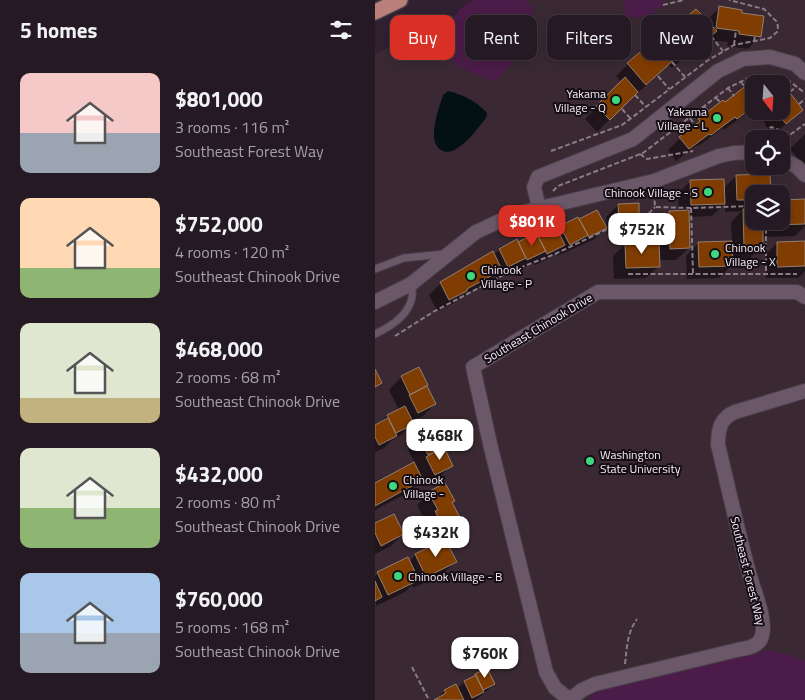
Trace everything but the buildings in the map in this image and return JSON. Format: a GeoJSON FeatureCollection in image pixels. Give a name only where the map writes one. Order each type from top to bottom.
{"type":"FeatureCollection","features":[{"type":"Feature","properties":{"kind":"main road"},"geometry":{"type":"LineString","coordinates":[[375,12],[399,0]]}},
{"type":"Feature","properties":{"kind":"street"},"geometry":{"type":"LineString","coordinates":[[539,208],[534,187],[538,177],[633,139],[718,71],[743,60],[770,57],[795,64],[805,73]]}},
{"type":"Feature","properties":{"kind":"street"},"geometry":{"type":"LineString","coordinates":[[375,302],[411,284],[476,232],[515,214],[654,181],[719,156],[745,152]]}},
{"type":"Feature","properties":{"kind":"street"},"geometry":{"type":"LineString","coordinates":[[790,163],[805,174]]}},
{"type":"Feature","properties":{"kind":"street","name":"Southeast Chinook Drive"},"geometry":{"type":"LineString","coordinates":[[570,700],[555,688],[546,672],[473,367],[598,292],[797,292],[805,297]]}},
{"type":"Feature","properties":{"kind":"street","name":"Southeast Forest Way"},"geometry":{"type":"LineString","coordinates":[[570,700],[587,686],[753,646],[759,642],[762,637],[763,625],[718,445],[719,430],[722,420],[727,415],[805,390]]}},
{"type":"Feature","properties":{"kind":"lane"},"geometry":{"type":"LineString","coordinates":[[375,269],[404,258],[449,254]]}},
{"type":"Feature","properties":{"kind":"lane"},"geometry":{"type":"LineString","coordinates":[[375,334],[391,326],[404,314],[412,298],[411,284]]}},
{"type":"Feature","properties":{"kind":"path"},"geometry":{"type":"LineString","coordinates":[[663,5],[684,0]]}},
{"type":"Feature","properties":{"kind":"path"},"geometry":{"type":"LineString","coordinates":[[551,151],[622,125],[723,51],[735,45],[754,42],[774,35],[778,27],[777,22],[764,9],[729,0]]}},
{"type":"Feature","properties":{"kind":"path"},"geometry":{"type":"LineString","coordinates":[[735,45],[736,30]]}},
{"type":"Feature","properties":{"kind":"path"},"geometry":{"type":"LineString","coordinates":[[754,42],[755,36]]}},
{"type":"Feature","properties":{"kind":"path"},"geometry":{"type":"LineString","coordinates":[[712,37],[723,51]]}},
{"type":"Feature","properties":{"kind":"path"},"geometry":{"type":"LineString","coordinates":[[672,62],[685,77]]}},
{"type":"Feature","properties":{"kind":"path"},"geometry":{"type":"LineString","coordinates":[[551,193],[559,186],[643,153],[728,88],[754,75],[758,79],[769,82],[785,78],[805,93]]}},
{"type":"Feature","properties":{"kind":"path"},"geometry":{"type":"LineString","coordinates":[[657,76],[669,89]]}},
{"type":"Feature","properties":{"kind":"path"},"geometry":{"type":"LineString","coordinates":[[741,82],[745,87]]}},
{"type":"Feature","properties":{"kind":"path"},"geometry":{"type":"LineString","coordinates":[[790,92],[797,86]]}},
{"type":"Feature","properties":{"kind":"path"},"geometry":{"type":"LineString","coordinates":[[728,88],[734,96]]}},
{"type":"Feature","properties":{"kind":"path"},"geometry":{"type":"LineString","coordinates":[[635,95],[647,107]]}},
{"type":"Feature","properties":{"kind":"path"},"geometry":{"type":"LineString","coordinates":[[716,98],[720,102]]}},
{"type":"Feature","properties":{"kind":"path"},"geometry":{"type":"LineString","coordinates":[[799,104],[805,98]]}},
{"type":"Feature","properties":{"kind":"path"},"geometry":{"type":"LineString","coordinates":[[704,106],[708,111]]}},
{"type":"Feature","properties":{"kind":"path"},"geometry":{"type":"LineString","coordinates":[[622,109],[631,119]]}},
{"type":"Feature","properties":{"kind":"path"},"geometry":{"type":"LineString","coordinates":[[689,118],[695,125]]}},
{"type":"Feature","properties":{"kind":"path"},"geometry":{"type":"LineString","coordinates":[[790,134],[805,124]]}},
{"type":"Feature","properties":{"kind":"path"},"geometry":{"type":"LineString","coordinates":[[770,130],[771,127],[780,130]]}},
{"type":"Feature","properties":{"kind":"path"},"geometry":{"type":"LineString","coordinates":[[395,336],[433,312],[509,272],[555,254],[619,224],[639,224],[655,207],[654,181]]}},
{"type":"Feature","properties":{"kind":"path"},"geometry":{"type":"LineString","coordinates":[[655,207],[745,206]]}},
{"type":"Feature","properties":{"kind":"path"},"geometry":{"type":"LineString","coordinates":[[691,208],[693,274]]}},
{"type":"Feature","properties":{"kind":"path"},"geometry":{"type":"LineString","coordinates":[[766,230],[766,273]]}},
{"type":"Feature","properties":{"kind":"path"},"geometry":{"type":"LineString","coordinates":[[629,274],[797,274]]}},
{"type":"Feature","properties":{"kind":"path"},"geometry":{"type":"LineString","coordinates":[[624,677],[627,640],[631,628],[637,619]]}},
{"type":"Feature","properties":{"kind":"path"},"geometry":{"type":"LineString","coordinates":[[412,667],[429,700]]}},
{"type":"Feature","properties":{"kind":"shaded area"},"geometry":{"type":"Polygon","coordinates":[[[473,0],[525,0],[533,11],[533,15],[465,15],[465,60],[514,60],[500,77],[492,81],[459,67],[451,60],[455,60],[455,17],[465,5],[473,0]]]}},
{"type":"Feature","properties":{"kind":"shaded area","name":"Washington State University"},"geometry":{"type":"Polygon","coordinates":[[[485,0],[805,0],[805,700],[375,700],[375,54],[390,47],[390,60],[455,60],[454,15],[485,0]]]}},
{"type":"Feature","properties":{"kind":"shaded area"},"geometry":{"type":"Polygon","coordinates":[[[624,0],[663,0],[663,7],[654,8],[655,15],[641,15],[641,17],[631,18],[631,15],[625,15],[624,0]]]}},
{"type":"Feature","properties":{"kind":"shaded area"},"geometry":{"type":"Polygon","coordinates":[[[448,91],[469,99],[487,113],[486,118],[469,139],[454,150],[447,152],[437,146],[434,140],[434,133],[443,95],[448,91]]]}},
{"type":"Feature","properties":{"kind":"shaded area"},"geometry":{"type":"Polygon","coordinates":[[[771,650],[805,660],[805,700],[589,700],[598,690],[771,650]]]}},
{"type":"Feature","properties":{"kind":"place","name":"Yakama Village - Q"},"geometry":{"type":"Point","coordinates":[616,100]}},
{"type":"Feature","properties":{"kind":"place","name":"Yakama Village - L"},"geometry":{"type":"Point","coordinates":[717,118]}},
{"type":"Feature","properties":{"kind":"place","name":"Chinook Village - S"},"geometry":{"type":"Point","coordinates":[708,192]}},
{"type":"Feature","properties":{"kind":"place","name":"Chinook Village - X"},"geometry":{"type":"Point","coordinates":[715,254]}},
{"type":"Feature","properties":{"kind":"place","name":"Chinook Village - P"},"geometry":{"type":"Point","coordinates":[471,276]}},
{"type":"Feature","properties":{"kind":"place","name":"Washington State University"},"geometry":{"type":"Point","coordinates":[590,461]}},
{"type":"Feature","properties":{"kind":"place","name":"Chinook Village -"},"geometry":{"type":"Point","coordinates":[393,486]}},
{"type":"Feature","properties":{"kind":"place","name":"Chinook Village - B"},"geometry":{"type":"Point","coordinates":[398,576]}}]}
